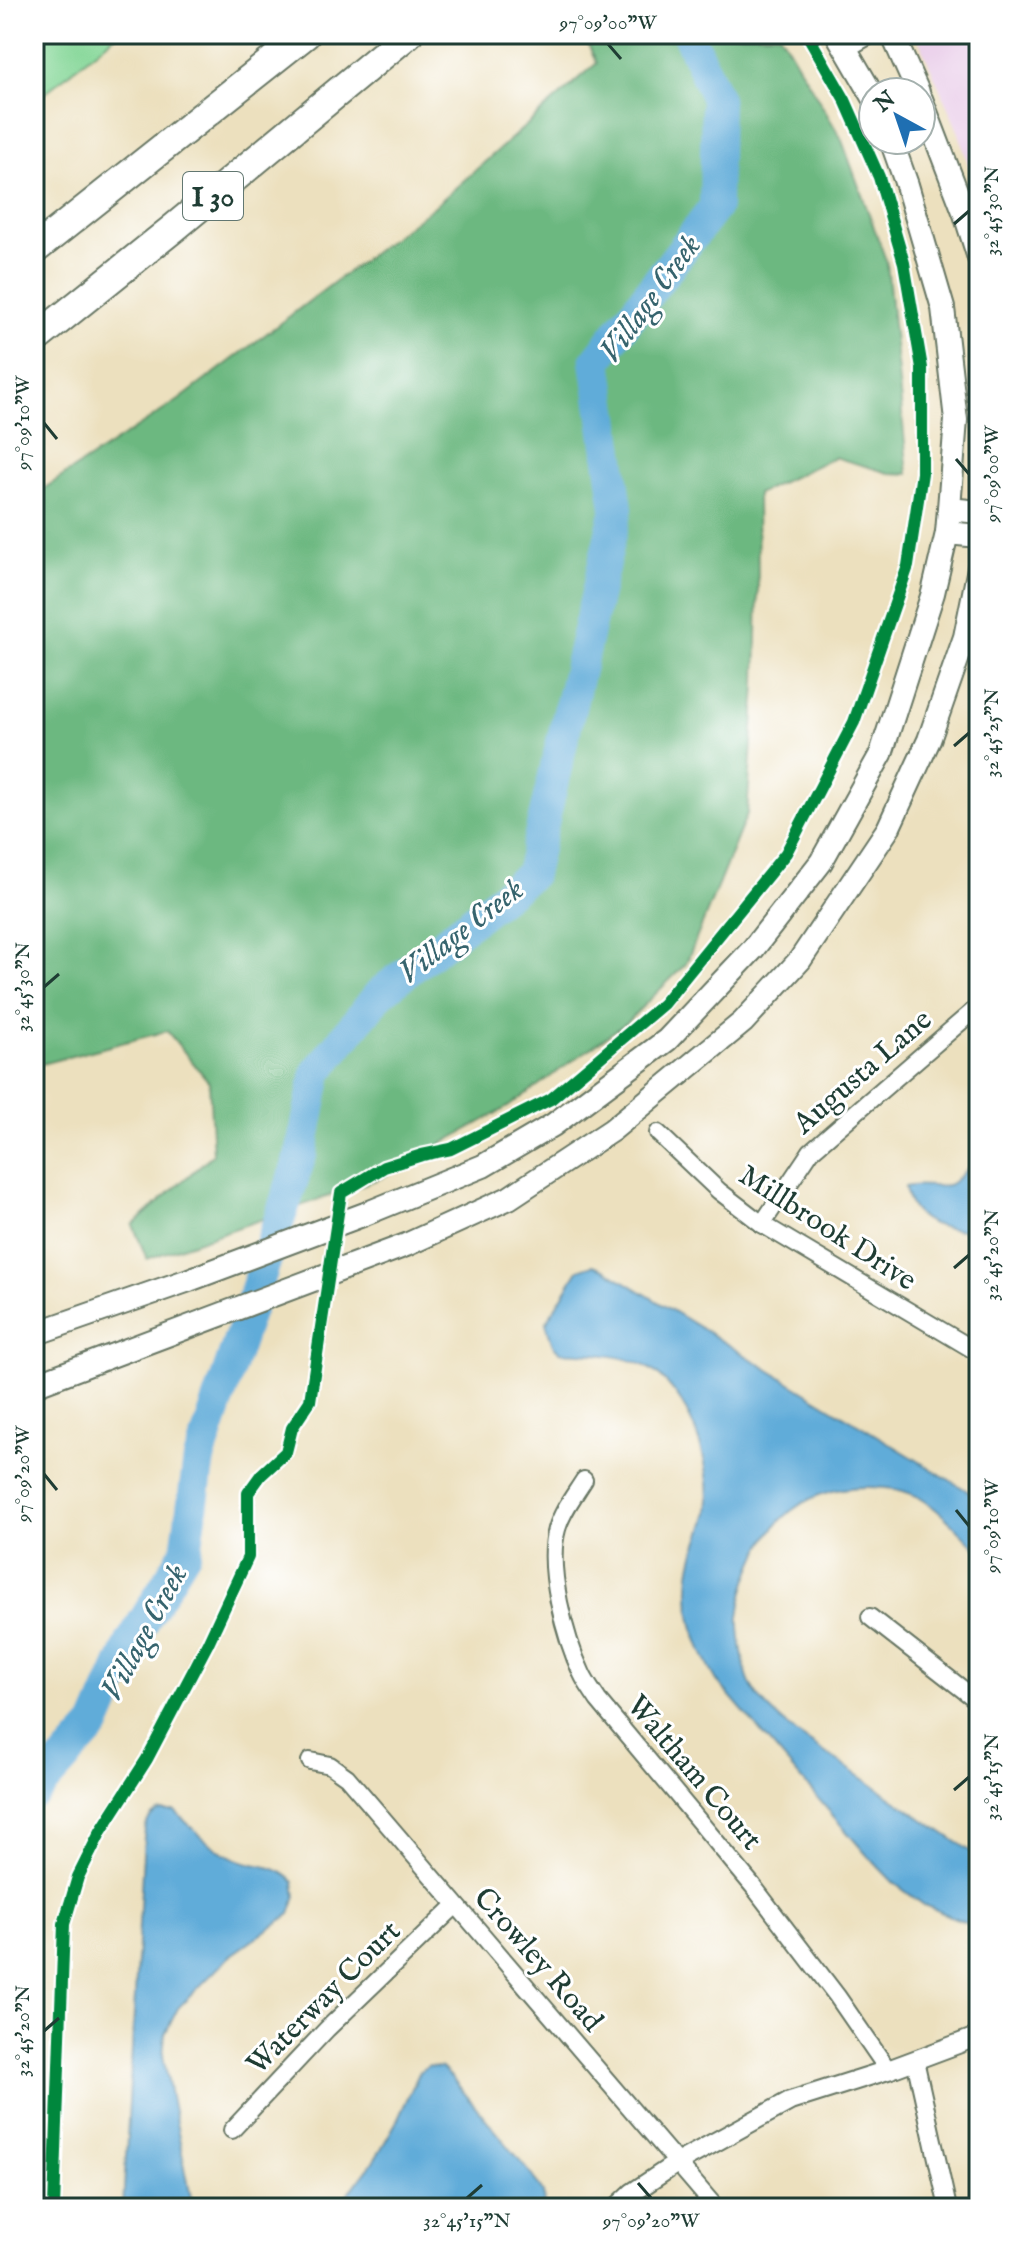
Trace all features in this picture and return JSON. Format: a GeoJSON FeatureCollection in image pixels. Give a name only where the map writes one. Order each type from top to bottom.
{"type":"FeatureCollection","features":[{"type":"Feature","properties":{"kind":"highway","name":"I 30"},"geometry":{"type":"LineString","coordinates":[[34,250],[306,34]]}},
{"type":"Feature","properties":{"kind":"highway","name":"I 30"},"geometry":{"type":"LineString","coordinates":[[34,340],[398,41]]}},
{"type":"Feature","properties":{"kind":"main road"},"geometry":{"type":"LineString","coordinates":[[892,34],[911,76]]}},
{"type":"Feature","properties":{"kind":"main road"},"geometry":{"type":"LineString","coordinates":[[842,41],[862,76]]}},
{"type":"Feature","properties":{"kind":"main road"},"geometry":{"type":"LineString","coordinates":[[937,141],[979,258]]}},
{"type":"Feature","properties":{"kind":"main road"},"geometry":{"type":"LineString","coordinates":[[34,1334],[365,1214],[483,1166],[553,1125],[667,1040],[753,949],[821,862],[881,754],[933,593],[947,533],[956,420],[943,308],[897,156]]}},
{"type":"Feature","properties":{"kind":"main road"},"geometry":{"type":"LineString","coordinates":[[949,509],[979,512]]}},
{"type":"Feature","properties":{"kind":"main road"},"geometry":{"type":"LineString","coordinates":[[947,533],[979,536]]}},
{"type":"Feature","properties":{"kind":"main road"},"geometry":{"type":"LineString","coordinates":[[34,1385],[406,1245],[509,1198],[612,1130],[743,1022],[800,960],[888,829],[929,740],[965,637],[979,568]]}},
{"type":"Feature","properties":{"kind":"street"},"geometry":{"type":"LineString","coordinates":[[842,41],[870,34]]}},
{"type":"Feature","properties":{"kind":"street","name":"Augusta Lane"},"geometry":{"type":"LineString","coordinates":[[762,1224],[811,1151],[979,1006]]}},
{"type":"Feature","properties":{"kind":"street","name":"Millbrook Drive"},"geometry":{"type":"LineString","coordinates":[[658,1133],[719,1191],[762,1224],[979,1353]]}},
{"type":"Feature","properties":{"kind":"street","name":"Waltham Court"},"geometry":{"type":"LineString","coordinates":[[584,1480],[556,1531],[554,1575],[563,1618],[582,1675],[598,1700],[753,1886],[837,1996],[888,2070]]}},
{"type":"Feature","properties":{"kind":"street"},"geometry":{"type":"LineString","coordinates":[[870,1617],[979,1702]]}},
{"type":"Feature","properties":{"kind":"street","name":"Crowley Road"},"geometry":{"type":"LineString","coordinates":[[310,1761],[330,1765],[347,1777],[716,2208]]}},
{"type":"Feature","properties":{"kind":"street","name":"Waterway Court"},"geometry":{"type":"LineString","coordinates":[[232,2130],[327,2029],[456,1905]]}},
{"type":"Feature","properties":{"kind":"street"},"geometry":{"type":"LineString","coordinates":[[616,2208],[632,2193],[677,2163],[790,2101],[888,2070],[979,2036]]}},
{"type":"Feature","properties":{"kind":"street"},"geometry":{"type":"LineString","coordinates":[[915,2060],[948,2208]]}},
{"type":"Feature","properties":{"kind":"shaded area"},"geometry":{"type":"Polygon","coordinates":[[[916,34],[979,34],[979,202],[959,133],[937,76],[934,76],[916,34]]]}},
{"type":"Feature","properties":{"kind":"green space"},"geometry":{"type":"Polygon","coordinates":[[[34,34],[117,34],[34,102],[34,34]]]}},
{"type":"Feature","properties":{"kind":"green space"},"geometry":{"type":"Polygon","coordinates":[[[583,34],[780,34],[841,138],[887,263],[908,474],[889,473],[834,457],[757,494],[756,685],[747,814],[686,964],[627,1022],[508,1107],[381,1178],[147,1259],[133,1225],[213,1154],[209,1082],[167,1031],[34,1066],[34,495],[179,400],[436,205],[597,63],[583,34]]]}},
{"type":"Feature","properties":{"kind":"water"},"geometry":{"type":"Polygon","coordinates":[[[979,1157],[979,1217],[964,1230],[933,1224],[918,1215],[905,1187],[950,1184],[979,1157]]]}},
{"type":"Feature","properties":{"kind":"water"},"geometry":{"type":"Polygon","coordinates":[[[593,1265],[979,1498],[979,1551],[936,1509],[908,1492],[855,1487],[833,1491],[801,1504],[775,1527],[760,1551],[748,1578],[739,1624],[748,1677],[770,1710],[796,1733],[979,1857],[979,1928],[924,1905],[894,1883],[717,1681],[696,1637],[690,1607],[690,1575],[707,1517],[709,1493],[702,1451],[685,1409],[674,1391],[645,1366],[614,1356],[560,1352],[553,1345],[546,1323],[578,1270],[593,1265]]]}},
{"type":"Feature","properties":{"kind":"water"},"geometry":{"type":"Polygon","coordinates":[[[161,1811],[175,1811],[206,1840],[232,1857],[281,1872],[294,1882],[296,1897],[290,1914],[229,1957],[178,2008],[165,2034],[163,2056],[193,2208],[123,2208],[144,1836],[148,1820],[161,1811]]]}},
{"type":"Feature","properties":{"kind":"water"},"geometry":{"type":"Polygon","coordinates":[[[428,2066],[442,2068],[452,2078],[528,2170],[543,2192],[544,2208],[335,2208],[377,2156],[420,2071],[428,2066]]]}},
{"type":"Feature","properties":{"kind":"waterway","name":"Village Creek"},"geometry":{"type":"LineString","coordinates":[[34,1793],[95,1726],[131,1642],[186,1551],[199,1459],[301,1155],[317,1072],[380,993],[531,874],[617,508],[596,361],[715,207],[717,99],[688,34]]}},
{"type":"Feature","properties":{"kind":"cycle path"},"geometry":{"type":"LineString","coordinates":[[54,2208],[64,1924],[78,1877],[101,1831],[147,1759],[208,1643],[248,1557],[248,1493],[261,1475],[286,1452],[292,1428],[310,1401],[341,1193],[384,1167],[451,1149],[551,1099],[663,1004],[786,853],[854,722],[908,566],[922,473],[922,368],[904,263],[879,177],[845,100],[807,34]]}}]}
